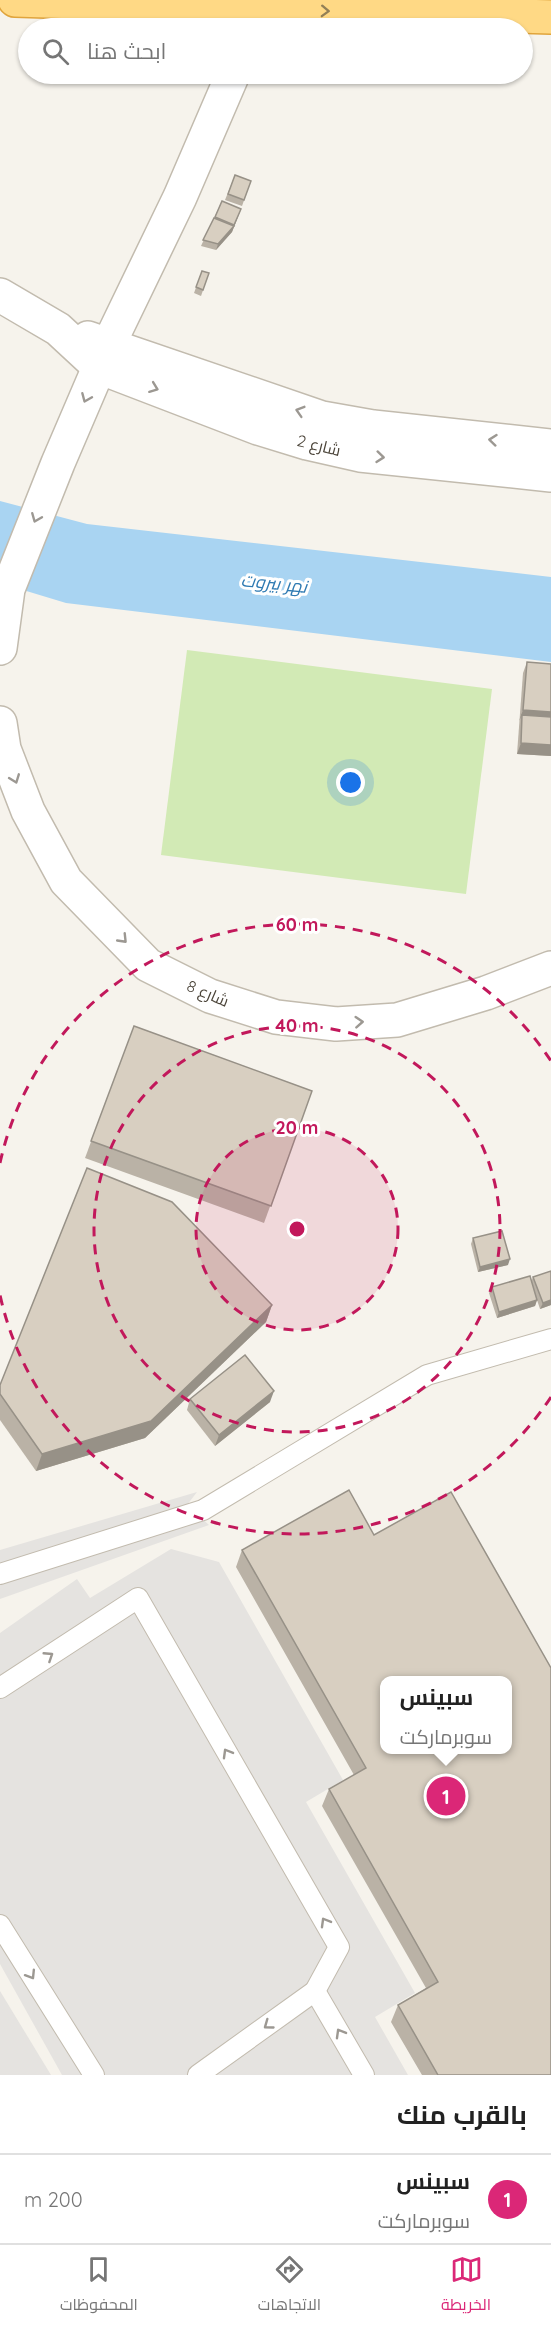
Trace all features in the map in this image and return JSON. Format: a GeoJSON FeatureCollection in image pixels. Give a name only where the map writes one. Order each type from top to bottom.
{"type":"FeatureCollection","features":[{"type":"Feature","properties":{"kind":"highway"},"geometry":{"type":"LineString","coordinates":[[15,0],[243,18]]}},
{"type":"Feature","properties":{"kind":"highway"},"geometry":{"type":"LineString","coordinates":[[404,18],[551,17]]}},
{"type":"Feature","properties":{"kind":"street"},"geometry":{"type":"LineString","coordinates":[[0,648],[8,589],[58,463],[104,356],[180,197],[228,84]]}},
{"type":"Feature","properties":{"kind":"street"},"geometry":{"type":"LineString","coordinates":[[0,295],[104,356]]}},
{"type":"Feature","properties":{"kind":"street","name":"شارع 2"},"geometry":{"type":"LineString","coordinates":[[104,356],[273,402],[322,418],[373,427],[551,446]]}},
{"type":"Feature","properties":{"kind":"street","name":"شارع 2"},"geometry":{"type":"LineString","coordinates":[[104,356],[258,428],[308,443],[360,455],[551,475]]}},
{"type":"Feature","properties":{"kind":"street","name":"شارع 8"},"geometry":{"type":"LineString","coordinates":[[0,723],[4,749],[28,811],[66,881],[148,965],[210,996],[276,1017],[336,1024],[397,1020],[486,993],[551,968]]}},
{"type":"Feature","properties":{"kind":"lane"},"geometry":{"type":"LineString","coordinates":[[0,1574],[203,1510],[427,1375],[551,1339]]}},
{"type":"Feature","properties":{"kind":"lane"},"geometry":{"type":"LineString","coordinates":[[0,1688],[138,1598],[339,1947],[315,1991],[198,2075]]}},
{"type":"Feature","properties":{"kind":"lane"},"geometry":{"type":"LineString","coordinates":[[0,1925],[94,2075]]}},
{"type":"Feature","properties":{"kind":"lane"},"geometry":{"type":"LineString","coordinates":[[315,1991],[364,2075]]}},
{"type":"Feature","properties":{"kind":"green space"},"geometry":{"type":"Polygon","coordinates":[[[187,650],[492,689],[466,894],[161,855],[187,650]]]}},
{"type":"Feature","properties":{"kind":"shaded area"},"geometry":{"type":"Polygon","coordinates":[[[197,1492],[187,1505],[209,1525],[0,1599],[0,1550],[197,1492]]]}},
{"type":"Feature","properties":{"kind":"shaded area"},"geometry":{"type":"Polygon","coordinates":[[[171,1549],[219,1562],[343,1780],[306,1802],[415,1993],[375,2017],[408,2075],[62,2075],[0,1964],[0,1633],[77,1579],[90,1598],[171,1549]]]}},
{"type":"Feature","properties":{"kind":"shaded area"},"geometry":{"type":"Polygon","coordinates":[[[0,1991],[51,2075],[0,2075],[0,1991]]]}},
{"type":"Feature","properties":{"kind":"water","name":"نهر بيروت"},"geometry":{"type":"Polygon","coordinates":[[[0,501],[87,524],[551,577],[551,662],[66,603],[0,583],[0,501]]]}},
{"type":"Feature","properties":{"kind":"building"},"geometry":{"type":"Polygon","coordinates":[[[235,175],[251,181],[244,200],[228,194],[235,175]]]}},
{"type":"Feature","properties":{"kind":"building"},"geometry":{"type":"Polygon","coordinates":[[[222,201],[241,209],[234,225],[215,217],[222,201]]]}},
{"type":"Feature","properties":{"kind":"building"},"geometry":{"type":"Polygon","coordinates":[[[214,218],[234,226],[218,244],[203,240],[214,218]]]}},
{"type":"Feature","properties":{"kind":"building"},"geometry":{"type":"Polygon","coordinates":[[[202,271],[209,273],[203,290],[196,287],[202,271]]]}},
{"type":"Feature","properties":{"kind":"building"},"geometry":{"type":"Polygon","coordinates":[[[527,662],[551,664],[551,712],[523,710],[527,662]]]}},
{"type":"Feature","properties":{"kind":"building"},"geometry":{"type":"Polygon","coordinates":[[[522,715],[551,717],[551,745],[521,743],[522,715]]]}},
{"type":"Feature","properties":{"kind":"building"},"geometry":{"type":"Polygon","coordinates":[[[134,1026],[312,1091],[271,1206],[91,1141],[134,1026]]]}},
{"type":"Feature","properties":{"kind":"building"},"geometry":{"type":"Polygon","coordinates":[[[87,1168],[172,1202],[272,1305],[151,1421],[42,1454],[0,1394],[0,1385],[87,1168]]]}},
{"type":"Feature","properties":{"kind":"building"},"geometry":{"type":"Polygon","coordinates":[[[502,1231],[510,1259],[480,1267],[473,1238],[502,1231]]]}},
{"type":"Feature","properties":{"kind":"building"},"geometry":{"type":"Polygon","coordinates":[[[551,1271],[551,1300],[543,1303],[533,1277],[551,1271]]]}},
{"type":"Feature","properties":{"kind":"building"},"geometry":{"type":"Polygon","coordinates":[[[530,1276],[537,1300],[499,1312],[492,1287],[530,1276]]]}},
{"type":"Feature","properties":{"kind":"building"},"geometry":{"type":"Polygon","coordinates":[[[245,1355],[274,1391],[219,1435],[190,1399],[245,1355]]]}},
{"type":"Feature","properties":{"kind":"building"},"geometry":{"type":"Polygon","coordinates":[[[349,1490],[374,1535],[451,1492],[551,1668],[551,2075],[438,2075],[398,2005],[438,1982],[329,1789],[366,1768],[242,1550],[349,1490]]]}},
{"type":"Feature","properties":{"kind":"place","name":"سبينس"},"geometry":{"type":"Point","coordinates":[446,1796]}}]}
